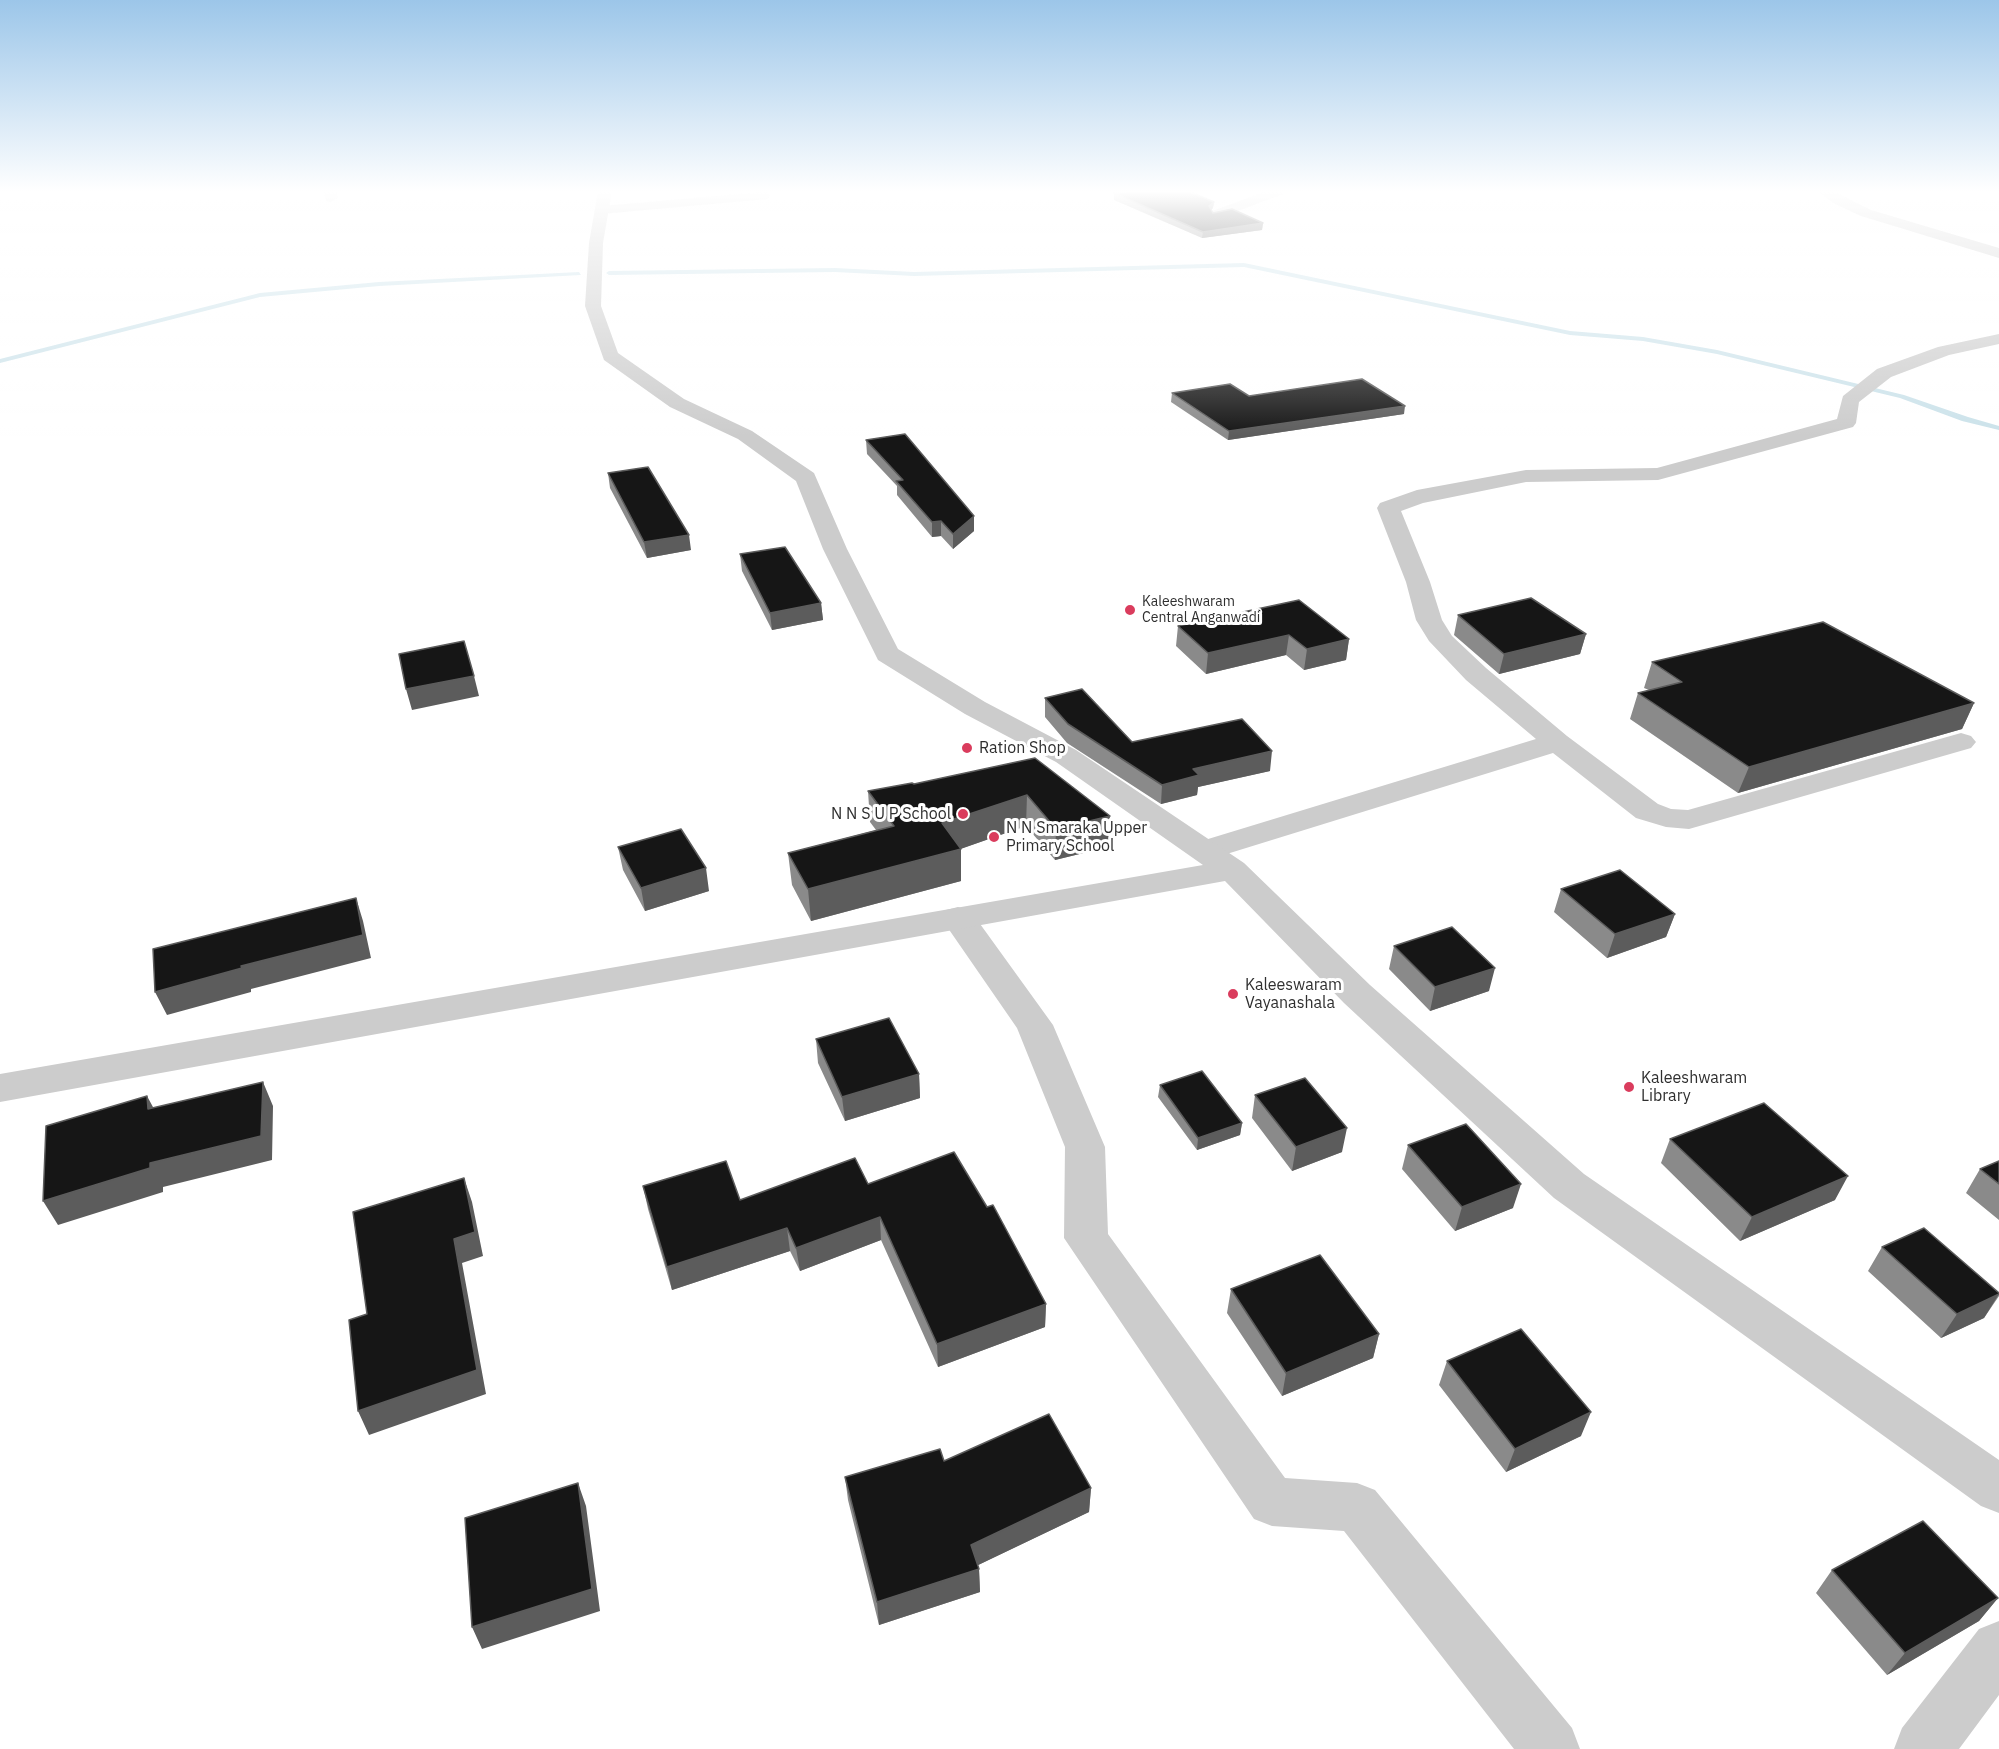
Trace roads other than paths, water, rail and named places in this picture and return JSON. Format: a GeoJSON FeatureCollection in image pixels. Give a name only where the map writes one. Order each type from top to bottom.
{"type":"FeatureCollection","features":[{"type":"Feature","properties":{"kind":"street"},"geometry":{"type":"LineString","coordinates":[[595,273],[593,306],[610,356],[677,403],[745,435],[806,478],[835,549],[887,654],[975,708],[1066,756],[1219,860],[1357,994],[1569,1186],[1999,1489]]}},
{"type":"Feature","properties":{"kind":"street"},"geometry":{"type":"LineString","coordinates":[[1961,742],[1689,820],[1666,818],[1647,811],[1557,742],[1469,669],[1442,641],[1429,620],[1418,582],[1388,508],[1418,497],[1526,476],[1658,474],[1846,423],[1850,400],[1884,374],[1944,351],[1999,339]]}},
{"type":"Feature","properties":{"kind":"street"},"geometry":{"type":"LineString","coordinates":[[0,1088],[958,918],[1219,860],[1557,742]]}},
{"type":"Feature","properties":{"kind":"street"},"geometry":{"type":"LineString","coordinates":[[958,918],[1034,1025],[1085,1147],[1086,1238],[1272,1503],[1357,1507],[1551,1749]]}},
{"type":"Feature","properties":{"kind":"street"},"geometry":{"type":"LineString","coordinates":[[1923,1749],[1999,1649]]}},
{"type":"Feature","properties":{"kind":"waterway"},"geometry":{"type":"LineString","coordinates":[[609,273],[638,273]]}},
{"type":"Feature","properties":{"kind":"waterway"},"geometry":{"type":"LineString","coordinates":[[887,273],[965,273]]}},
{"type":"Feature","properties":{"kind":"waterway"},"geometry":{"type":"LineString","coordinates":[[1281,273],[1570,333],[1643,339],[1717,352],[1902,396],[1965,419],[1999,428]]}},
{"type":"Feature","properties":{"kind":"waterway"},"geometry":{"type":"LineString","coordinates":[[0,361],[260,295],[379,284],[579,274]]}},
{"type":"Feature","properties":{"kind":"place","name":"Kaleeshwaram Central Anganwadi"},"geometry":{"type":"Point","coordinates":[1130,610]}},
{"type":"Feature","properties":{"kind":"place","name":"Ration Shop"},"geometry":{"type":"Point","coordinates":[967,748]}},
{"type":"Feature","properties":{"kind":"place","name":"N N S U P School"},"geometry":{"type":"Point","coordinates":[963,814]}},
{"type":"Feature","properties":{"kind":"place","name":"N N Smaraka Upper Primary School"},"geometry":{"type":"Point","coordinates":[994,837]}},
{"type":"Feature","properties":{"kind":"place","name":"Kaleeswaram Vayanashala"},"geometry":{"type":"Point","coordinates":[1233,994]}},
{"type":"Feature","properties":{"kind":"place","name":"Kaleeshwaram Library"},"geometry":{"type":"Point","coordinates":[1629,1087]}}]}
